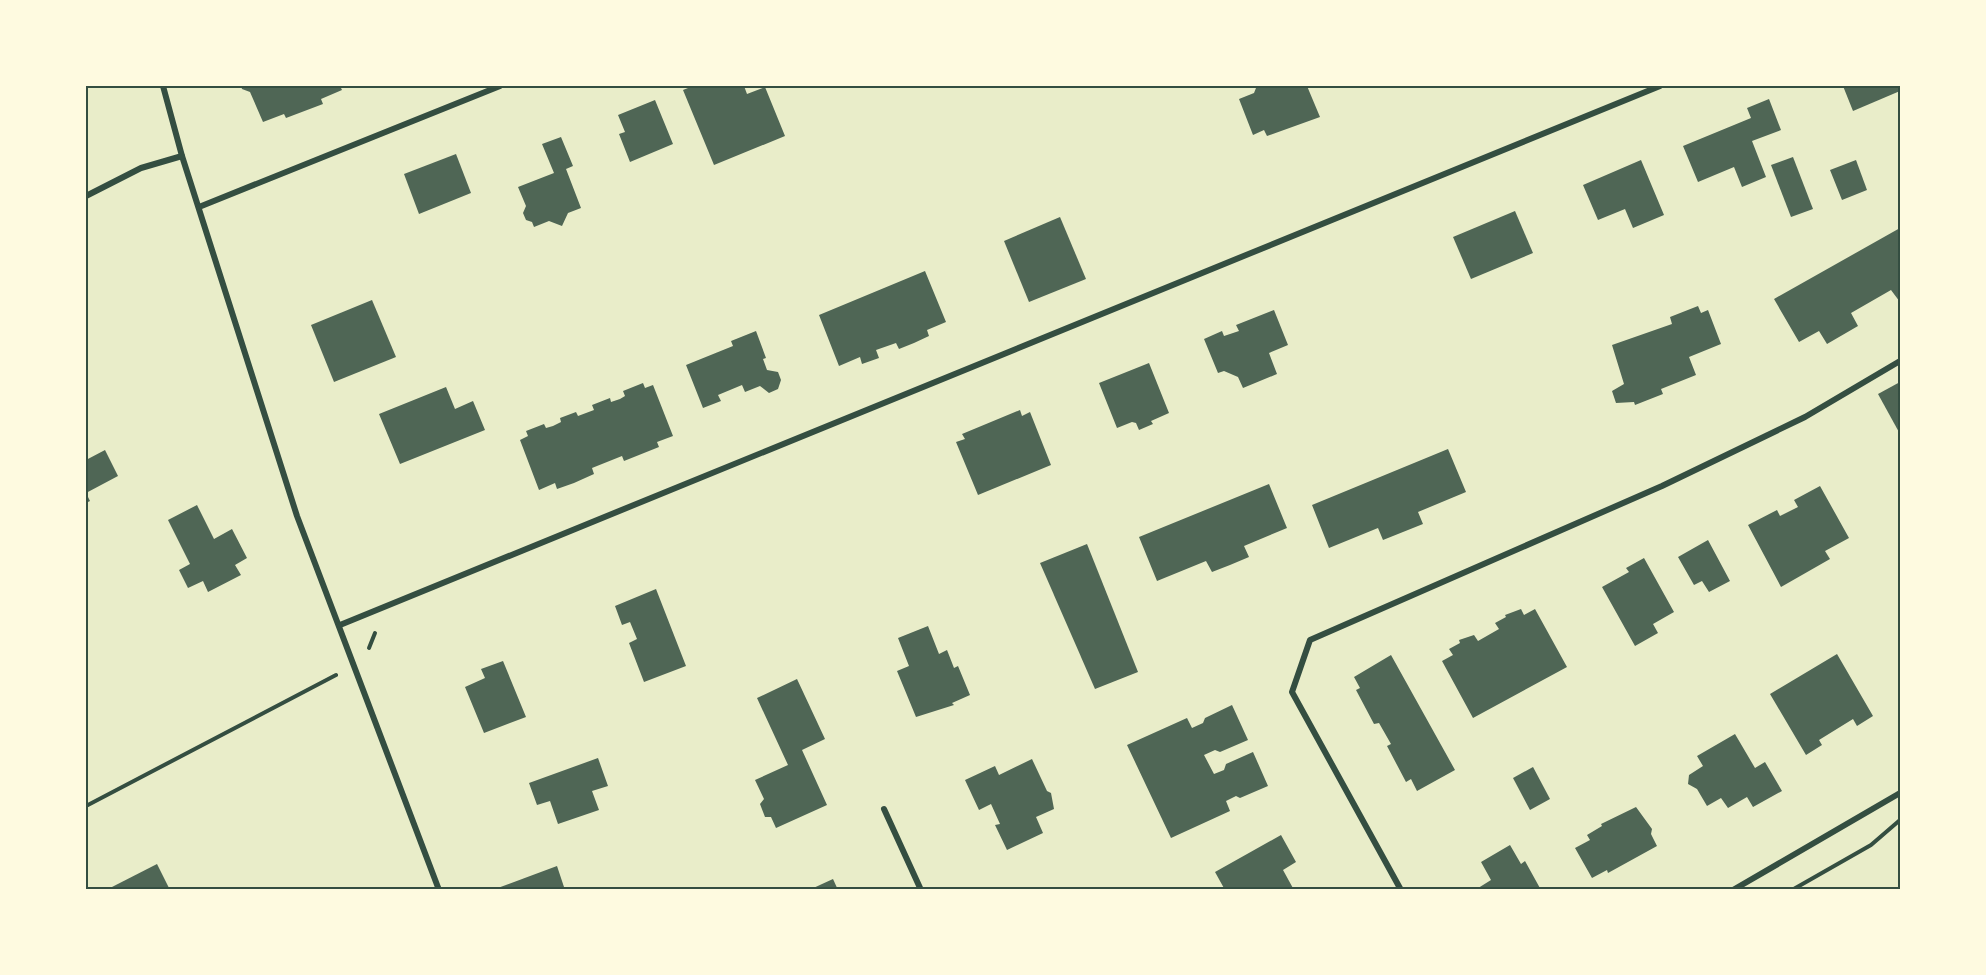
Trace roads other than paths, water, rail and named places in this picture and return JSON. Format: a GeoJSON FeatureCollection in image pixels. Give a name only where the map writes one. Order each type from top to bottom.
{"type":"FeatureCollection","features":[{"type":"Feature","properties":{"kind":"street"},"geometry":{"type":"LineString","coordinates":[[163,86],[182,156],[297,516],[357,667],[440,890]]}},
{"type":"Feature","properties":{"kind":"street"},"geometry":{"type":"LineString","coordinates":[[199,207],[500,86]]}},
{"type":"Feature","properties":{"kind":"street"},"geometry":{"type":"LineString","coordinates":[[340,625],[1660,86]]}},
{"type":"Feature","properties":{"kind":"street"},"geometry":{"type":"LineString","coordinates":[[86,196],[141,168],[182,156]]}},
{"type":"Feature","properties":{"kind":"street"},"geometry":{"type":"LineString","coordinates":[[1401,890],[1292,692],[1310,640],[1662,486],[1805,417],[1900,361]]}},
{"type":"Feature","properties":{"kind":"street"},"geometry":{"type":"LineString","coordinates":[[1733,890],[1900,794]]}},
{"type":"Feature","properties":{"kind":"street"},"geometry":{"type":"LineString","coordinates":[[884,809],[921,890]]}}]}
